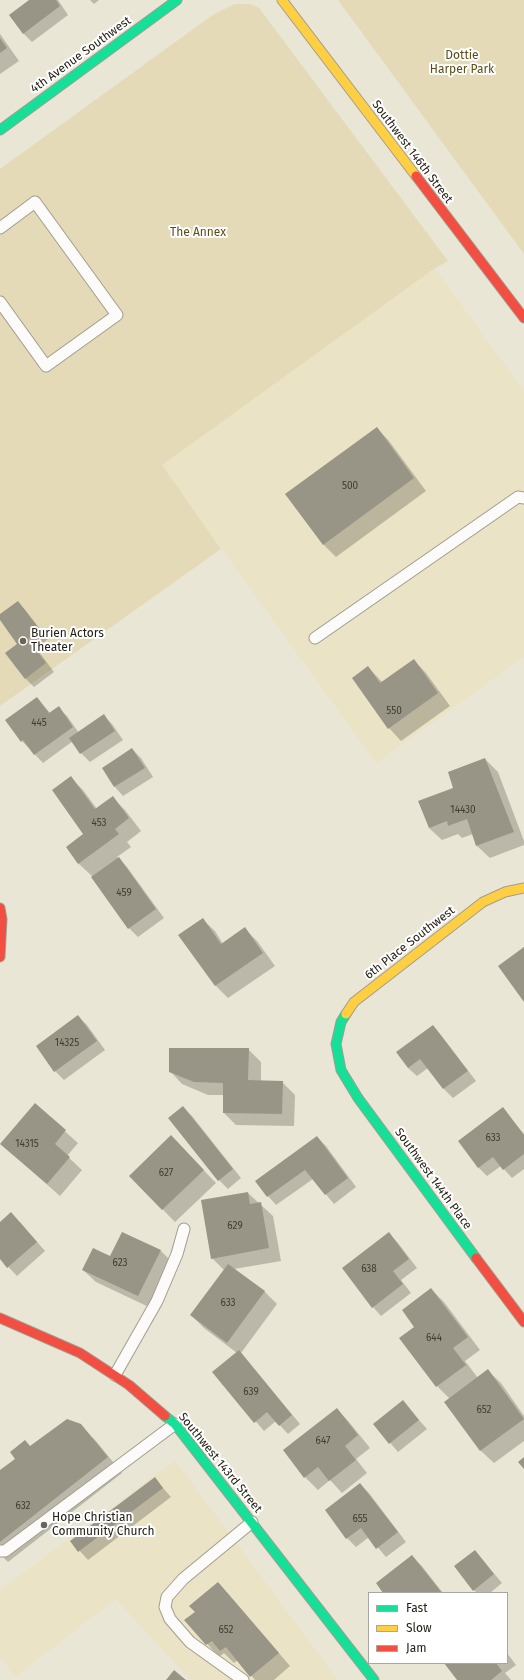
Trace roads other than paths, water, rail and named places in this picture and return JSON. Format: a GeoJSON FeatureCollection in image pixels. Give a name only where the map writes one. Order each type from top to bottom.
{"type":"FeatureCollection","features":[{"type":"Feature","properties":{"kind":"street","name":"4th Avenue Southwest"},"geometry":{"type":"LineString","coordinates":[[0,130],[177,0]]}},
{"type":"Feature","properties":{"kind":"street","name":"Southwest 146th Street"},"geometry":{"type":"LineString","coordinates":[[282,0],[524,318]]}},
{"type":"Feature","properties":{"kind":"street","name":"6th Place Southwest"},"geometry":{"type":"LineString","coordinates":[[336,1044],[341,1022],[354,1002],[482,902],[505,892],[524,888]]}},
{"type":"Feature","properties":{"kind":"street"},"geometry":{"type":"LineString","coordinates":[[0,908],[2,919],[0,957]]}},
{"type":"Feature","properties":{"kind":"street","name":"Southwest 144th Place"},"geometry":{"type":"LineString","coordinates":[[336,1044],[341,1070],[358,1098],[524,1322]]}},
{"type":"Feature","properties":{"kind":"street","name":"Southwest 143rd Street"},"geometry":{"type":"LineString","coordinates":[[0,1318],[80,1353],[129,1385],[175,1424],[374,1680]]}},
{"type":"Feature","properties":{"kind":"lane"},"geometry":{"type":"LineString","coordinates":[[0,228],[34,202],[117,315],[46,366],[0,302]]}},
{"type":"Feature","properties":{"kind":"lane"},"geometry":{"type":"LineString","coordinates":[[315,638],[518,497],[524,498]]}},
{"type":"Feature","properties":{"kind":"lane"},"geometry":{"type":"LineString","coordinates":[[115,1375],[157,1302],[177,1254],[184,1229]]}},
{"type":"Feature","properties":{"kind":"lane"},"geometry":{"type":"LineString","coordinates":[[0,1552],[5,1551],[175,1424]]}},
{"type":"Feature","properties":{"kind":"lane"},"geometry":{"type":"LineString","coordinates":[[243,1680],[190,1642],[170,1619],[164,1607],[167,1597],[183,1579],[252,1522]]}},
{"type":"Feature","properties":{"kind":"place","name":"Burien Actors Theater"},"geometry":{"type":"Point","coordinates":[23,641]}},
{"type":"Feature","properties":{"kind":"place","name":"Hope Christian Community Church"},"geometry":{"type":"Point","coordinates":[44,1525]}},
{"type":"Feature","properties":{"kind":"park label","name":"Dottie Harper Park"},"geometry":{"type":"Point","coordinates":[462,63]}},
{"type":"Feature","properties":{"kind":"park label","name":"The Annex"},"geometry":{"type":"Point","coordinates":[198,233]}}]}
